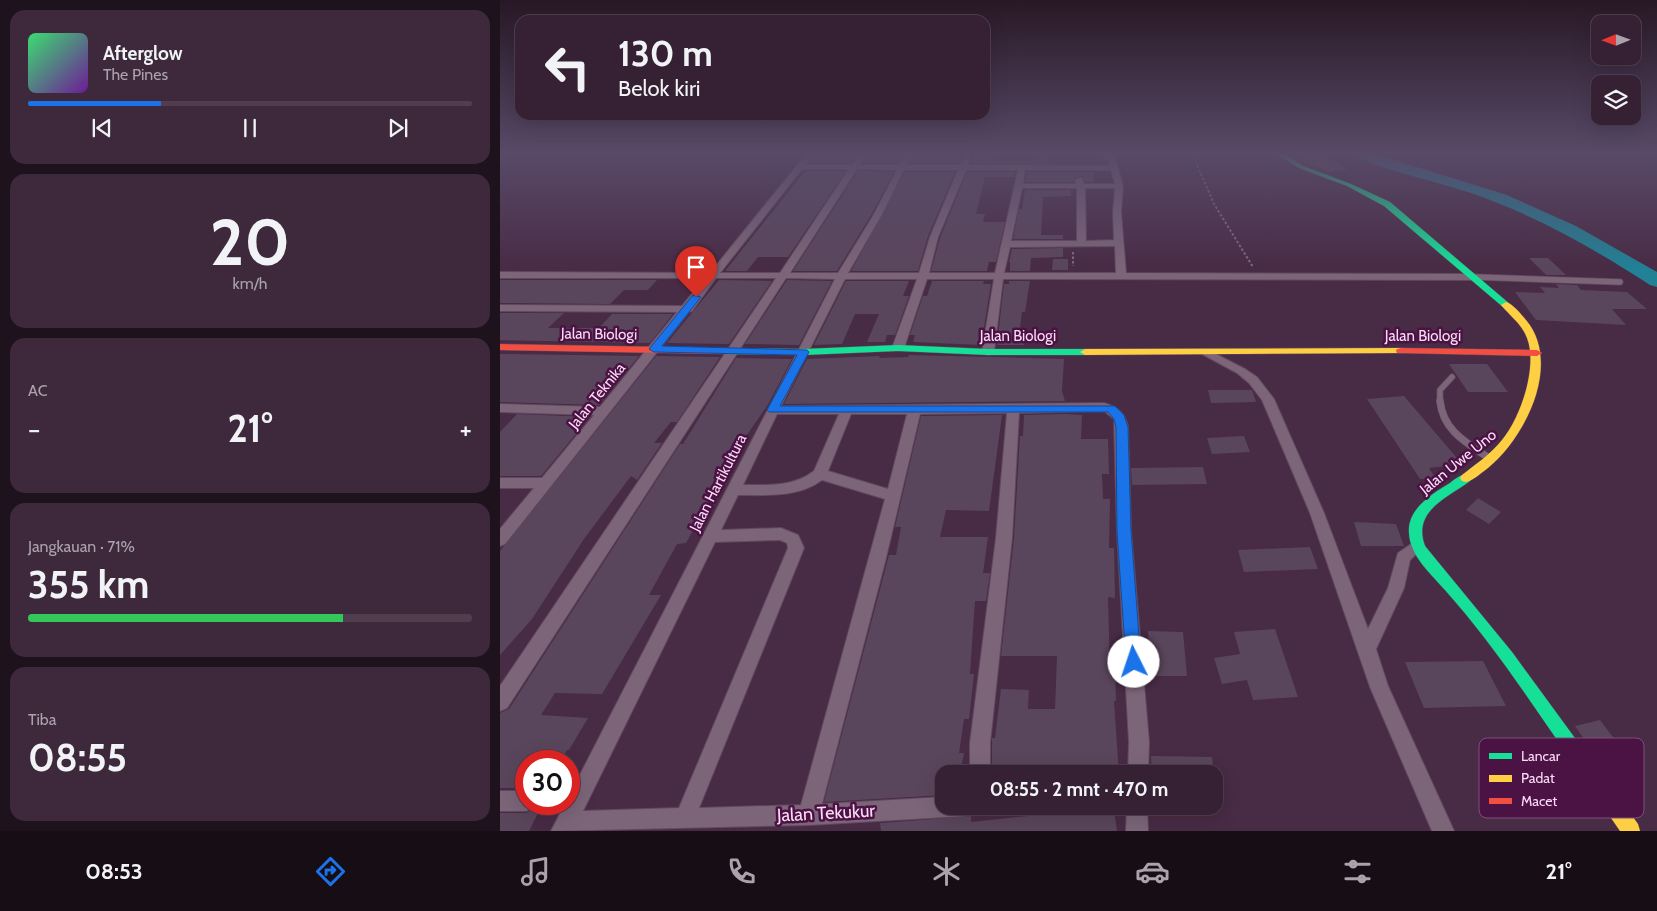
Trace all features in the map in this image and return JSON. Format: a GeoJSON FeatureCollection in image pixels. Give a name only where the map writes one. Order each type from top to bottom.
{"type":"FeatureCollection","features":[{"type":"Feature","properties":{"kind":"street","name":"Jalan Teknika"},"geometry":{"type":"LineString","coordinates":[[500,540],[688,309],[780,192]]}},
{"type":"Feature","properties":{"kind":"street"},"geometry":{"type":"LineString","coordinates":[[500,702],[683,423],[735,350],[839,192]]}},
{"type":"Feature","properties":{"kind":"street","name":"Jalan Hartikultura"},"geometry":{"type":"LineString","coordinates":[[580,786],[710,536],[841,276],[877,216],[888,192]]}},
{"type":"Feature","properties":{"kind":"street"},"geometry":{"type":"LineString","coordinates":[[898,348],[923,276],[934,237],[953,192]]}},
{"type":"Feature","properties":{"kind":"street"},"geometry":{"type":"LineString","coordinates":[[988,352],[999,276],[1018,192]]}},
{"type":"Feature","properties":{"kind":"street"},"geometry":{"type":"LineString","coordinates":[[1076,243],[1082,192]]}},
{"type":"Feature","properties":{"kind":"street"},"geometry":{"type":"LineString","coordinates":[[1119,192],[1118,243],[1121,276]]}},
{"type":"Feature","properties":{"kind":"street","name":"Jalan Uwe Uno"},"geometry":{"type":"LineString","coordinates":[[1363,192],[1387,204],[1519,316],[1532,336],[1537,353],[1537,372],[1511,438],[1490,459],[1460,483],[1430,502],[1422,512],[1415,529],[1417,546]]}},
{"type":"Feature","properties":{"kind":"street"},"geometry":{"type":"LineString","coordinates":[[1005,244],[1118,243]]}},
{"type":"Feature","properties":{"kind":"street"},"geometry":{"type":"LineString","coordinates":[[500,275],[1473,277]]}},
{"type":"Feature","properties":{"kind":"street"},"geometry":{"type":"LineString","coordinates":[[500,308],[688,309]]}},
{"type":"Feature","properties":{"kind":"street","name":"Jalan Biologi"},"geometry":{"type":"LineString","coordinates":[[500,347],[804,352],[898,348],[988,352],[1537,353]]}},
{"type":"Feature","properties":{"kind":"street"},"geometry":{"type":"LineString","coordinates":[[1206,352],[1241,371],[1253,380],[1268,399],[1318,512],[1379,687],[1443,831]]}},
{"type":"Feature","properties":{"kind":"street"},"geometry":{"type":"LineString","coordinates":[[773,410],[915,408],[1012,410],[1104,407],[1111,409],[1120,418],[1123,440],[1124,531],[1139,742],[1138,765]]}},
{"type":"Feature","properties":{"kind":"street"},"geometry":{"type":"LineString","coordinates":[[500,408],[604,411]]}},
{"type":"Feature","properties":{"kind":"street"},"geometry":{"type":"LineString","coordinates":[[809,815],[915,408]]}},
{"type":"Feature","properties":{"kind":"street"},"geometry":{"type":"LineString","coordinates":[[732,490],[781,489],[802,486],[820,474],[847,409]]}},
{"type":"Feature","properties":{"kind":"street"},"geometry":{"type":"LineString","coordinates":[[980,765],[980,743],[1004,538],[1012,410]]}},
{"type":"Feature","properties":{"kind":"street"},"geometry":{"type":"LineString","coordinates":[[820,474],[893,496]]}},
{"type":"Feature","properties":{"kind":"street"},"geometry":{"type":"LineString","coordinates":[[500,483],[547,483]]}},
{"type":"Feature","properties":{"kind":"street"},"geometry":{"type":"LineString","coordinates":[[685,818],[796,548],[793,539],[781,534],[710,536]]}},
{"type":"Feature","properties":{"kind":"street"},"geometry":{"type":"LineString","coordinates":[[1367,649],[1396,588],[1403,557],[1417,546],[1456,592],[1565,738]]}},
{"type":"Feature","properties":{"kind":"street"},"geometry":{"type":"LineString","coordinates":[[500,801],[515,801]]}},
{"type":"Feature","properties":{"kind":"street","name":"Jalan Tekukur"},"geometry":{"type":"LineString","coordinates":[[564,826],[685,818],[809,815],[935,808]]}},
{"type":"Feature","properties":{"kind":"street"},"geometry":{"type":"LineString","coordinates":[[1137,815],[1137,831]]}},
{"type":"Feature","properties":{"kind":"street"},"geometry":{"type":"LineString","coordinates":[[1622,818],[1631,831]]}},
{"type":"Feature","properties":{"kind":"lane"},"geometry":{"type":"LineString","coordinates":[[1473,277],[1620,282]]}},
{"type":"Feature","properties":{"kind":"lane"},"geometry":{"type":"LineString","coordinates":[[1452,377],[1440,390],[1442,417],[1452,431],[1490,459]]}},
{"type":"Feature","properties":{"kind":"path"},"geometry":{"type":"LineString","coordinates":[[1209,192],[1214,204],[1258,277]]}},
{"type":"Feature","properties":{"kind":"path"},"geometry":{"type":"LineString","coordinates":[[1074,277],[1076,243]]}},
{"type":"Feature","properties":{"kind":"building"},"geometry":{"type":"Polygon","coordinates":[[[788,192],[832,192],[788,257],[758,257],[747,271],[725,271],[788,192]]]}},
{"type":"Feature","properties":{"kind":"building"},"geometry":{"type":"Polygon","coordinates":[[[844,192],[883,192],[837,271],[793,271],[844,192]]]}},
{"type":"Feature","properties":{"kind":"building"},"geometry":{"type":"Polygon","coordinates":[[[894,192],[947,192],[928,236],[918,271],[851,271],[894,192]]]}},
{"type":"Feature","properties":{"kind":"building"},"geometry":{"type":"Polygon","coordinates":[[[959,192],[981,192],[976,214],[985,214],[983,222],[1005,222],[996,262],[989,262],[987,271],[931,271],[940,238],[959,192]]]}},
{"type":"Feature","properties":{"kind":"building"},"geometry":{"type":"Polygon","coordinates":[[[1025,192],[1071,192],[1071,196],[1043,197],[1041,235],[1063,235],[1063,239],[1013,239],[1019,209],[1022,209],[1025,192]]]}},
{"type":"Feature","properties":{"kind":"building"},"geometry":{"type":"Polygon","coordinates":[[[1063,248],[1063,257],[1031,258],[1030,271],[1010,271],[1009,262],[1012,249],[1063,248]]]}},
{"type":"Feature","properties":{"kind":"building"},"geometry":{"type":"Polygon","coordinates":[[[1529,258],[1548,258],[1566,275],[1546,275],[1529,258]]]}},
{"type":"Feature","properties":{"kind":"building"},"geometry":{"type":"Polygon","coordinates":[[[1053,259],[1068,259],[1068,270],[1052,270],[1053,259]]]}},
{"type":"Feature","properties":{"kind":"building"},"geometry":{"type":"Polygon","coordinates":[[[500,280],[657,280],[648,290],[624,290],[610,304],[500,303],[500,280]]]}},
{"type":"Feature","properties":{"kind":"building"},"geometry":{"type":"Polygon","coordinates":[[[719,280],[772,281],[729,344],[667,343],[719,280]]]}},
{"type":"Feature","properties":{"kind":"building"},"geometry":{"type":"Polygon","coordinates":[[[787,280],[832,281],[799,345],[745,344],[787,280]]]}},
{"type":"Feature","properties":{"kind":"building"},"geometry":{"type":"Polygon","coordinates":[[[846,281],[909,281],[903,296],[909,296],[895,335],[887,335],[885,342],[867,342],[879,314],[855,314],[842,344],[814,345],[846,281]]]}},
{"type":"Feature","properties":{"kind":"building"},"geometry":{"type":"Polygon","coordinates":[[[932,281],[984,281],[983,284],[991,284],[981,345],[913,342],[915,335],[910,335],[923,296],[927,296],[932,281]]]}},
{"type":"Feature","properties":{"kind":"building"},"geometry":{"type":"Polygon","coordinates":[[[1009,281],[1030,281],[1025,312],[1022,312],[1019,335],[1025,335],[1024,345],[997,345],[1004,284],[1009,284],[1009,281]]]}},
{"type":"Feature","properties":{"kind":"building"},"geometry":{"type":"Polygon","coordinates":[[[1556,284],[1577,285],[1581,290],[1627,292],[1647,309],[1612,309],[1626,325],[1536,320],[1515,292],[1545,293],[1540,287],[1559,288],[1556,284]]]}},
{"type":"Feature","properties":{"kind":"building"},"geometry":{"type":"Polygon","coordinates":[[[500,313],[564,313],[548,328],[599,328],[612,314],[673,314],[650,343],[500,340],[500,313]]]}},
{"type":"Feature","properties":{"kind":"building"},"geometry":{"type":"Polygon","coordinates":[[[500,354],[639,356],[599,405],[500,402],[500,354]]]}},
{"type":"Feature","properties":{"kind":"building"},"geometry":{"type":"Polygon","coordinates":[[[909,355],[1064,359],[1062,391],[1065,401],[784,404],[807,359],[880,356],[879,358],[908,357],[909,355]]]}},
{"type":"Feature","properties":{"kind":"building"},"geometry":{"type":"Polygon","coordinates":[[[656,356],[720,357],[677,422],[671,422],[654,443],[662,443],[637,480],[631,476],[584,539],[532,619],[500,655],[500,551],[656,356]]]}},
{"type":"Feature","properties":{"kind":"building"},"geometry":{"type":"Polygon","coordinates":[[[736,358],[792,359],[767,406],[742,442],[686,543],[677,544],[649,595],[661,595],[602,694],[555,693],[541,715],[588,718],[569,750],[515,750],[515,788],[500,788],[500,713],[509,709],[680,444],[683,444],[736,358]]]}},
{"type":"Feature","properties":{"kind":"building"},"geometry":{"type":"Polygon","coordinates":[[[1449,364],[1487,364],[1508,392],[1468,392],[1449,364]]]}},
{"type":"Feature","properties":{"kind":"building"},"geometry":{"type":"Polygon","coordinates":[[[1208,390],[1252,390],[1256,402],[1211,403],[1208,390]]]}},
{"type":"Feature","properties":{"kind":"building"},"geometry":{"type":"Polygon","coordinates":[[[1404,396],[1462,464],[1429,468],[1436,479],[1420,479],[1367,399],[1404,396]]]}},
{"type":"Feature","properties":{"kind":"building"},"geometry":{"type":"Polygon","coordinates":[[[517,414],[590,417],[541,476],[500,476],[500,432],[517,414]]]}},
{"type":"Feature","properties":{"kind":"building"},"geometry":{"type":"Polygon","coordinates":[[[1002,415],[989,511],[946,510],[940,537],[988,537],[983,573],[990,573],[986,601],[975,601],[970,674],[974,674],[969,719],[964,719],[959,753],[964,753],[962,765],[935,765],[935,796],[824,802],[889,555],[896,555],[901,527],[895,527],[921,416],[1002,415]]]}},
{"type":"Feature","properties":{"kind":"building"},"geometry":{"type":"Polygon","coordinates":[[[1024,415],[1082,415],[1081,439],[1108,439],[1109,474],[1102,474],[1103,499],[1110,499],[1109,548],[1114,548],[1115,598],[1108,597],[1110,671],[1115,671],[1116,701],[1114,701],[1118,765],[992,765],[992,738],[995,738],[1001,689],[1029,690],[1028,709],[1055,709],[1057,656],[1001,656],[1014,538],[1020,436],[1023,436],[1024,415]]]}},
{"type":"Feature","properties":{"kind":"building"},"geometry":{"type":"Polygon","coordinates":[[[1244,436],[1250,452],[1212,454],[1207,438],[1244,436]]]}},
{"type":"Feature","properties":{"kind":"building"},"geometry":{"type":"Polygon","coordinates":[[[1203,467],[1207,484],[1132,485],[1131,468],[1203,467]]]}},
{"type":"Feature","properties":{"kind":"building"},"geometry":{"type":"Polygon","coordinates":[[[1478,498],[1501,512],[1489,524],[1466,510],[1478,498]]]}},
{"type":"Feature","properties":{"kind":"building"},"geometry":{"type":"Polygon","coordinates":[[[1354,522],[1396,524],[1404,546],[1361,546],[1354,522]]]}},
{"type":"Feature","properties":{"kind":"building"},"geometry":{"type":"Polygon","coordinates":[[[1310,547],[1318,569],[1244,572],[1238,550],[1310,547]]]}},
{"type":"Feature","properties":{"kind":"building"},"geometry":{"type":"Polygon","coordinates":[[[1275,629],[1298,697],[1253,700],[1247,680],[1222,684],[1214,658],[1240,654],[1234,632],[1275,629]]]}},
{"type":"Feature","properties":{"kind":"building"},"geometry":{"type":"Polygon","coordinates":[[[1148,631],[1183,632],[1187,676],[1151,676],[1148,631]]]}},
{"type":"Feature","properties":{"kind":"building"},"geometry":{"type":"Polygon","coordinates":[[[1483,661],[1506,706],[1424,708],[1405,662],[1483,661]]]}},
{"type":"Feature","properties":{"kind":"building"},"geometry":{"type":"Polygon","coordinates":[[[1600,720],[1614,738],[1583,738],[1575,726],[1600,720]]]}},
{"type":"Feature","properties":{"kind":"building"},"geometry":{"type":"Polygon","coordinates":[[[1151,756],[1212,757],[1213,765],[1152,765],[1151,756]]]}},
{"type":"Feature","properties":{"kind":"building"},"geometry":{"type":"Polygon","coordinates":[[[500,813],[537,815],[529,831],[500,831],[500,813]]]}},
{"type":"Feature","properties":{"kind":"building"},"geometry":{"type":"Polygon","coordinates":[[[1038,815],[1115,815],[1117,831],[881,831],[880,823],[971,816],[971,822],[1038,815]]]}},
{"type":"Feature","properties":{"kind":"waterway"},"geometry":{"type":"LineString","coordinates":[[1482,192],[1524,208],[1570,230],[1614,254],[1657,281]]}},
{"type":"Feature","properties":{"kind":"traffic: fast"},"geometry":{"type":"LineString","coordinates":[[1363,192],[1387,204],[1506,305]]}},
{"type":"Feature","properties":{"kind":"traffic: fast"},"geometry":{"type":"LineString","coordinates":[[724,351],[804,352],[898,348],[988,352],[1085,352]]}},
{"type":"Feature","properties":{"kind":"traffic: fast"},"geometry":{"type":"LineString","coordinates":[[1466,478],[1426,506],[1420,513],[1415,531],[1419,547],[1428,561],[1471,610],[1565,738]]}},
{"type":"Feature","properties":{"kind":"traffic: slow"},"geometry":{"type":"LineString","coordinates":[[1466,478],[1496,454],[1507,442],[1517,427],[1532,382],[1536,358],[1532,336],[1526,326],[1506,305]]}},
{"type":"Feature","properties":{"kind":"traffic: slow"},"geometry":{"type":"LineString","coordinates":[[1085,352],[1401,351]]}},
{"type":"Feature","properties":{"kind":"traffic: slow"},"geometry":{"type":"LineString","coordinates":[[1622,818],[1631,831]]}},
{"type":"Feature","properties":{"kind":"traffic: jam"},"geometry":{"type":"LineString","coordinates":[[500,347],[724,351]]}},
{"type":"Feature","properties":{"kind":"traffic: jam"},"geometry":{"type":"LineString","coordinates":[[1401,351],[1537,353]]}},
{"type":"Feature","properties":{"kind":"route"},"geometry":{"type":"LineString","coordinates":[[696,297],[654,349],[804,352],[773,410],[915,408],[1012,410],[1104,407],[1111,409],[1120,418],[1122,427],[1124,531],[1134,662]]}}]}
